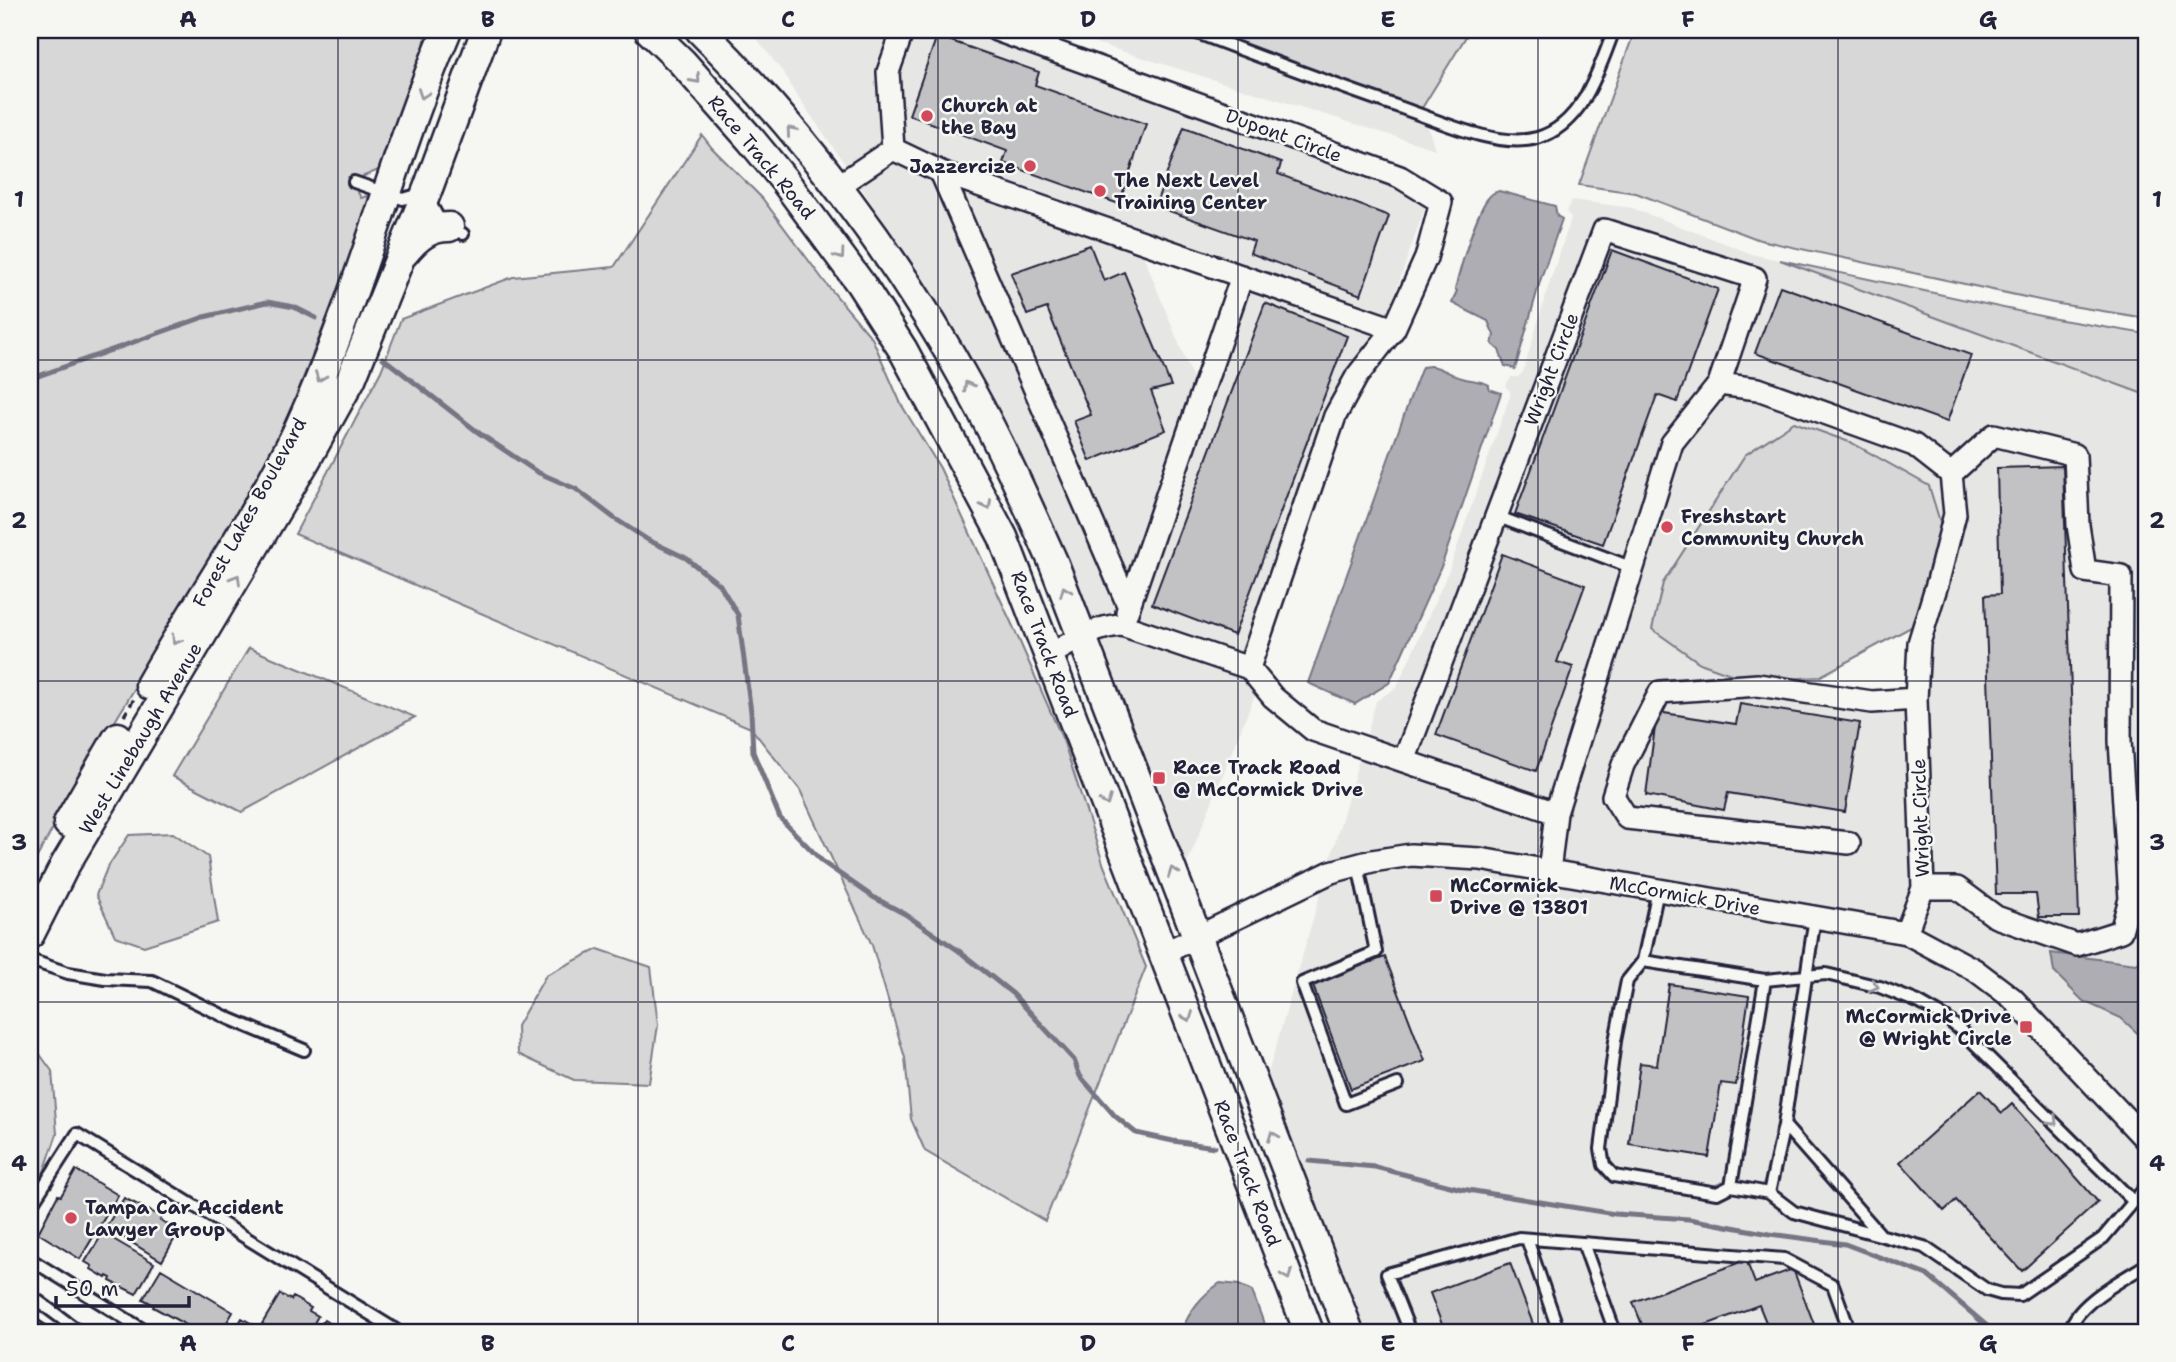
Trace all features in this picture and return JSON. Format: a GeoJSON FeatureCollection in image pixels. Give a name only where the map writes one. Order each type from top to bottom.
{"type":"FeatureCollection","features":[{"type":"Feature","properties":{"kind":"main road"},"geometry":{"type":"LineString","coordinates":[[340,399],[351,379],[427,191],[486,30]]}},
{"type":"Feature","properties":{"kind":"main road"},"geometry":{"type":"LineString","coordinates":[[427,191],[441,173],[461,135],[504,30]]}},
{"type":"Feature","properties":{"kind":"main road","name":"Race Track Road"},"geometry":{"type":"LineString","coordinates":[[649,30],[682,62],[784,180],[860,283],[903,350],[1003,537],[1309,1332]]}},
{"type":"Feature","properties":{"kind":"main road","name":"Race Track Road"},"geometry":{"type":"LineString","coordinates":[[700,30],[763,97],[836,187],[920,305],[971,391],[1024,497],[1083,636],[1349,1332]]}},
{"type":"Feature","properties":{"kind":"main road","name":"Forest Lakes Boulevard"},"geometry":{"type":"LineString","coordinates":[[30,892],[88,786],[277,471],[315,391],[373,191],[399,161],[442,35]]}},
{"type":"Feature","properties":{"kind":"main road"},"geometry":{"type":"LineString","coordinates":[[340,399],[348,349],[391,227],[391,218],[373,191]]}},
{"type":"Feature","properties":{"kind":"main road"},"geometry":{"type":"LineString","coordinates":[[400,258],[414,241],[435,227],[456,231]]}},
{"type":"Feature","properties":{"kind":"main road","name":"West Linebaugh Avenue"},"geometry":{"type":"LineString","coordinates":[[30,934],[65,864],[340,399]]}},
{"type":"Feature","properties":{"kind":"street"},"geometry":{"type":"LineString","coordinates":[[892,149],[888,72],[903,30]]}},
{"type":"Feature","properties":{"kind":"street","name":"Dupont Circle"},"geometry":{"type":"LineString","coordinates":[[996,30],[1400,177],[1441,202],[1426,258],[1394,329],[1357,376],[1335,416],[1248,668]]}},
{"type":"Feature","properties":{"kind":"street"},"geometry":{"type":"LineString","coordinates":[[836,187],[892,149]]}},
{"type":"Feature","properties":{"kind":"street"},"geometry":{"type":"LineString","coordinates":[[892,149],[940,172],[1394,329]]}},
{"type":"Feature","properties":{"kind":"street"},"geometry":{"type":"LineString","coordinates":[[940,172],[1126,616],[1248,668],[1273,697],[1313,730],[1556,813]]}},
{"type":"Feature","properties":{"kind":"street","name":"Wright Circle"},"geometry":{"type":"LineString","coordinates":[[1404,761],[1604,230],[1755,278],[1719,384],[1672,443],[1556,813],[1549,872]]}},
{"type":"Feature","properties":{"kind":"street"},"geometry":{"type":"LineString","coordinates":[[1050,655],[1126,616],[1242,276]]}},
{"type":"Feature","properties":{"kind":"street"},"geometry":{"type":"LineString","coordinates":[[1719,384],[1758,389],[1914,445],[1951,474],[1993,435],[2075,455],[2078,525],[2085,571],[2121,576],[2120,741],[2130,899],[2121,931],[2077,945],[1996,917],[1957,888],[1923,888]]}},
{"type":"Feature","properties":{"kind":"street","name":"Wright Circle"},"geometry":{"type":"LineString","coordinates":[[1906,933],[1923,888],[1916,699],[1919,643],[1955,514],[1951,474]]}},
{"type":"Feature","properties":{"kind":"street"},"geometry":{"type":"LineString","coordinates":[[1849,843],[1627,818],[1613,796],[1623,765],[1660,692],[1758,685],[1872,702],[1916,699]]}},
{"type":"Feature","properties":{"kind":"street","name":"McCormick Drive"},"geometry":{"type":"LineString","coordinates":[[1164,953],[1331,872],[1411,855],[1480,859],[1906,933],[1975,970],[2012,998],[2146,1140]]}},
{"type":"Feature","properties":{"kind":"lane"},"geometry":{"type":"LineString","coordinates":[[1189,30],[1457,128],[1516,141],[1538,138],[1572,116],[1591,88],[1614,30]]}},
{"type":"Feature","properties":{"kind":"lane"},"geometry":{"type":"LineString","coordinates":[[373,191],[403,199],[413,198],[427,191],[433,212],[440,221],[456,231]]}},
{"type":"Feature","properties":{"kind":"lane"},"geometry":{"type":"LineString","coordinates":[[1496,516],[1633,568]]}},
{"type":"Feature","properties":{"kind":"lane"},"geometry":{"type":"LineString","coordinates":[[1358,865],[1376,952],[1302,983],[1346,1104],[1398,1084]]}},
{"type":"Feature","properties":{"kind":"lane"},"geometry":{"type":"LineString","coordinates":[[1658,890],[1643,961],[1627,981],[1615,1041],[1601,1149],[1604,1165],[1614,1176],[1717,1193],[1731,1186],[1769,1193],[1794,1212],[1924,1247],[1987,1290],[2021,1295],[2103,1238],[2146,1187]]}},
{"type":"Feature","properties":{"kind":"lane"},"geometry":{"type":"LineString","coordinates":[[1769,1193],[1784,1125],[1815,917]]}},
{"type":"Feature","properties":{"kind":"lane"},"geometry":{"type":"LineString","coordinates":[[30,960],[68,973],[105,979],[152,981],[230,1019],[304,1050]]}},
{"type":"Feature","properties":{"kind":"lane"},"geometry":{"type":"LineString","coordinates":[[1643,961],[1765,980],[1826,974],[1880,987],[1918,1002],[1946,1018],[1964,1033],[2133,1200]]}},
{"type":"Feature","properties":{"kind":"lane"},"geometry":{"type":"LineString","coordinates":[[1731,1186],[1765,980]]}},
{"type":"Feature","properties":{"kind":"lane"},"geometry":{"type":"LineString","coordinates":[[1784,1125],[1880,1235]]}},
{"type":"Feature","properties":{"kind":"lane"},"geometry":{"type":"LineString","coordinates":[[30,1207],[78,1134],[397,1332]]}},
{"type":"Feature","properties":{"kind":"lane"},"geometry":{"type":"LineString","coordinates":[[1410,1332],[1387,1274],[1519,1238],[1784,1259],[1833,1285],[1850,1332]]}},
{"type":"Feature","properties":{"kind":"lane"},"geometry":{"type":"LineString","coordinates":[[1527,1239],[1559,1332]]}},
{"type":"Feature","properties":{"kind":"lane"},"geometry":{"type":"LineString","coordinates":[[1583,1243],[1615,1332]]}},
{"type":"Feature","properties":{"kind":"lane"},"geometry":{"type":"LineString","coordinates":[[30,1259],[148,1332]]}},
{"type":"Feature","properties":{"kind":"lane"},"geometry":{"type":"LineString","coordinates":[[2070,1332],[2071,1325],[2086,1305],[2146,1265]]}},
{"type":"Feature","properties":{"kind":"lane"},"geometry":{"type":"LineString","coordinates":[[30,1295],[80,1332]]}},
{"type":"Feature","properties":{"kind":"lane"},"geometry":{"type":"LineString","coordinates":[[30,1323],[44,1332]]}},
{"type":"Feature","properties":{"kind":"path"},"geometry":{"type":"LineString","coordinates":[[123,718],[136,696]]}},
{"type":"Feature","properties":{"kind":"shaded area"},"geometry":{"type":"Polygon","coordinates":[[[30,30],[426,30],[424,48],[381,169],[352,181],[361,198],[367,196],[371,200],[268,467],[79,781],[30,870],[30,30]]]}},
{"type":"Feature","properties":{"kind":"shaded area"},"geometry":{"type":"Polygon","coordinates":[[[750,30],[892,30],[878,68],[882,144],[847,167],[789,84],[789,80],[750,30]]]}},
{"type":"Feature","properties":{"kind":"shaded area"},"geometry":{"type":"Polygon","coordinates":[[[914,30],[968,30],[1396,185],[1426,204],[1387,317],[1158,238],[1156,234],[1150,235],[944,164],[902,144],[898,74],[914,30]]]}},
{"type":"Feature","properties":{"kind":"shaded area"},"geometry":{"type":"Polygon","coordinates":[[[1054,30],[1197,30],[1422,108],[1435,149],[1054,30]]]}},
{"type":"Feature","properties":{"kind":"shaded area"},"geometry":{"type":"Polygon","coordinates":[[[1197,30],[1470,30],[1422,108],[1197,30]]]}},
{"type":"Feature","properties":{"kind":"shaded area"},"geometry":{"type":"Polygon","coordinates":[[[1635,30],[2146,30],[2146,318],[2053,303],[1760,240],[1636,193],[1579,185],[1635,30]]]}},
{"type":"Feature","properties":{"kind":"shaded area"},"geometry":{"type":"Polygon","coordinates":[[[702,135],[762,198],[827,285],[872,338],[901,404],[940,468],[1063,740],[1104,866],[1146,967],[1045,1221],[925,1151],[911,1119],[905,1058],[872,945],[800,790],[751,728],[295,534],[381,371],[401,319],[513,277],[614,267],[702,135]]]}},
{"type":"Feature","properties":{"kind":"shaded area"},"geometry":{"type":"Polygon","coordinates":[[[894,160],[933,179],[1116,606],[1114,616],[1093,621],[1030,470],[960,338],[859,184],[894,160]]]}},
{"type":"Feature","properties":{"kind":"shaded area"},"geometry":{"type":"Polygon","coordinates":[[[958,188],[1142,252],[1194,381],[1126,578],[958,188]]]}},
{"type":"Feature","properties":{"kind":"shaded area"},"geometry":{"type":"Polygon","coordinates":[[[1499,191],[1555,206],[1557,216],[1562,219],[1541,278],[1515,369],[1505,366],[1499,350],[1492,344],[1494,335],[1488,321],[1452,303],[1465,254],[1480,213],[1491,195],[1499,191]]]}},
{"type":"Feature","properties":{"kind":"shaded area"},"geometry":{"type":"Polygon","coordinates":[[[1572,200],[1632,208],[1755,255],[1780,260],[2146,395],[2146,958],[2136,964],[2052,954],[2054,972],[2083,1001],[2121,1018],[2146,1041],[2146,1126],[1919,929],[1930,898],[1954,897],[1993,926],[2125,940],[2131,934],[2140,899],[2131,741],[2132,577],[2122,567],[2094,563],[2088,525],[2085,456],[1996,426],[1986,428],[1950,461],[1732,376],[1765,282],[1606,222],[1594,227],[1397,749],[1366,738],[1376,701],[1397,687],[1449,570],[1510,396],[1510,391],[1505,386],[1511,377],[1518,377],[1523,372],[1570,222],[1571,217],[1566,212],[1572,200]]]}},
{"type":"Feature","properties":{"kind":"shaded area"},"geometry":{"type":"Polygon","coordinates":[[[1610,242],[1742,284],[1709,380],[1663,440],[1549,801],[1417,756],[1610,242]]]}},
{"type":"Feature","properties":{"kind":"shaded area"},"geometry":{"type":"Polygon","coordinates":[[[1780,260],[2050,318],[2146,334],[2146,395],[1780,260]]]}},
{"type":"Feature","properties":{"kind":"shaded area"},"geometry":{"type":"Polygon","coordinates":[[[1249,287],[1377,333],[1348,371],[1325,412],[1242,656],[1135,620],[1213,389],[1218,388],[1216,382],[1249,287]]]}},
{"type":"Feature","properties":{"kind":"shaded area"},"geometry":{"type":"Polygon","coordinates":[[[1430,366],[1458,377],[1485,383],[1489,385],[1489,389],[1501,393],[1441,567],[1389,683],[1355,704],[1308,683],[1422,367],[1430,366]]]}},
{"type":"Feature","properties":{"kind":"shaded area"},"geometry":{"type":"Polygon","coordinates":[[[1723,395],[1756,398],[1909,453],[1941,478],[1945,513],[1941,525],[1929,486],[1745,455],[1663,583],[1700,663],[1739,677],[1651,687],[1613,760],[1604,793],[1627,827],[1859,853],[1860,835],[1633,809],[1624,795],[1632,768],[1667,701],[1758,694],[1906,709],[1912,887],[1899,922],[1561,865],[1566,816],[1682,447],[1723,395]]]}},
{"type":"Feature","properties":{"kind":"shaded area"},"geometry":{"type":"Polygon","coordinates":[[[1794,422],[1852,443],[1929,486],[1941,525],[1913,626],[1819,677],[1739,677],[1700,663],[1652,629],[1663,583],[1745,455],[1794,422]]]}},
{"type":"Feature","properties":{"kind":"shaded area"},"geometry":{"type":"Polygon","coordinates":[[[1997,445],[2065,462],[2074,572],[2084,581],[2111,584],[2120,897],[2113,923],[2076,935],[2000,909],[1933,879],[1926,700],[1929,645],[1955,568],[1962,478],[1997,445]]]}},
{"type":"Feature","properties":{"kind":"shaded area"},"geometry":{"type":"Polygon","coordinates":[[[1121,635],[1243,676],[1256,692],[1187,864],[1101,639],[1121,635]]]}},
{"type":"Feature","properties":{"kind":"shaded area"},"geometry":{"type":"Polygon","coordinates":[[[249,648],[415,717],[242,812],[172,776],[249,648]]]}},
{"type":"Feature","properties":{"kind":"shaded area"},"geometry":{"type":"Polygon","coordinates":[[[1360,756],[1545,819],[1540,861],[1329,863],[1360,756]]]}},
{"type":"Feature","properties":{"kind":"shaded area"},"geometry":{"type":"Polygon","coordinates":[[[173,833],[208,857],[218,922],[144,946],[115,936],[96,895],[107,868],[129,835],[173,833]]]}},
{"type":"Feature","properties":{"kind":"shaded area"},"geometry":{"type":"Polygon","coordinates":[[[1413,865],[1480,868],[1903,942],[1969,977],[2005,1005],[2146,1153],[2146,1332],[1983,1332],[1952,1329],[1946,1332],[1367,1332],[1267,1077],[1322,888],[1335,881],[1375,870],[1413,865]]]}},
{"type":"Feature","properties":{"kind":"shaded area"},"geometry":{"type":"Polygon","coordinates":[[[598,949],[651,967],[658,1025],[649,1083],[574,1080],[518,1054],[517,1026],[546,975],[598,949]]]}},
{"type":"Feature","properties":{"kind":"shaded area"},"geometry":{"type":"Polygon","coordinates":[[[2051,953],[2136,964],[2146,958],[2146,1041],[2121,1018],[2083,1001],[2054,972],[2051,953]]]}},
{"type":"Feature","properties":{"kind":"shaded area"},"geometry":{"type":"Polygon","coordinates":[[[31,1042],[52,1071],[57,1134],[35,1198],[30,1198],[31,1042]]]}},
{"type":"Feature","properties":{"kind":"shaded area"},"geometry":{"type":"Polygon","coordinates":[[[1220,1283],[1239,1285],[1252,1291],[1267,1332],[1181,1332],[1197,1304],[1220,1283]]]}},
{"type":"Feature","properties":{"kind":"building"},"geometry":{"type":"Polygon","coordinates":[[[937,36],[1039,72],[1035,85],[1146,124],[1119,204],[1003,163],[1007,151],[909,115],[937,36]]]}},
{"type":"Feature","properties":{"kind":"building"},"geometry":{"type":"Polygon","coordinates":[[[1184,127],[1281,163],[1278,174],[1389,216],[1361,295],[1250,253],[1254,241],[1155,206],[1184,127]]]}},
{"type":"Feature","properties":{"kind":"building"},"geometry":{"type":"Polygon","coordinates":[[[1090,245],[1104,281],[1124,272],[1171,386],[1151,391],[1166,430],[1090,461],[1074,421],[1091,415],[1047,308],[1027,315],[1011,273],[1090,245]]]}},
{"type":"Feature","properties":{"kind":"building"},"geometry":{"type":"Polygon","coordinates":[[[1612,250],[1718,289],[1677,402],[1657,395],[1603,544],[1515,514],[1612,250]]]}},
{"type":"Feature","properties":{"kind":"building"},"geometry":{"type":"Polygon","coordinates":[[[1780,286],[1971,355],[1947,422],[1755,353],[1780,286]]]}},
{"type":"Feature","properties":{"kind":"building"},"geometry":{"type":"Polygon","coordinates":[[[1265,303],[1347,336],[1234,635],[1152,604],[1265,303]]]}},
{"type":"Feature","properties":{"kind":"building"},"geometry":{"type":"Polygon","coordinates":[[[2063,466],[2079,917],[2039,917],[2036,894],[1996,894],[1985,595],[2000,594],[1997,468],[2063,466]]]}},
{"type":"Feature","properties":{"kind":"building"},"geometry":{"type":"Polygon","coordinates":[[[1502,554],[1585,585],[1557,662],[1573,667],[1536,771],[1436,735],[1502,554]]]}},
{"type":"Feature","properties":{"kind":"building"},"geometry":{"type":"Polygon","coordinates":[[[1740,704],[1860,723],[1845,812],[1728,793],[1724,810],[1646,795],[1657,712],[1736,724],[1740,704]]]}},
{"type":"Feature","properties":{"kind":"building"},"geometry":{"type":"Polygon","coordinates":[[[1385,957],[1425,1061],[1351,1089],[1312,983],[1385,957]]]}},
{"type":"Feature","properties":{"kind":"building"},"geometry":{"type":"Polygon","coordinates":[[[1669,984],[1749,996],[1736,1085],[1721,1083],[1709,1157],[1629,1144],[1640,1063],[1657,1065],[1669,984]]]}},
{"type":"Feature","properties":{"kind":"building"},"geometry":{"type":"Polygon","coordinates":[[[1980,1090],[2002,1113],[2012,1104],[2098,1202],[2022,1271],[1956,1200],[1944,1211],[1900,1162],[1980,1090]]]}},
{"type":"Feature","properties":{"kind":"building"},"geometry":{"type":"Polygon","coordinates":[[[76,1170],[118,1195],[80,1259],[38,1233],[58,1195],[61,1196],[76,1170]]]}},
{"type":"Feature","properties":{"kind":"building"},"geometry":{"type":"Polygon","coordinates":[[[124,1198],[162,1217],[160,1220],[179,1231],[162,1261],[106,1227],[124,1198]]]}},
{"type":"Feature","properties":{"kind":"building"},"geometry":{"type":"Polygon","coordinates":[[[103,1233],[154,1263],[136,1294],[110,1281],[111,1278],[91,1269],[92,1266],[85,1262],[103,1233]]]}},
{"type":"Feature","properties":{"kind":"building"},"geometry":{"type":"Polygon","coordinates":[[[1746,1260],[1755,1283],[1793,1269],[1817,1332],[1770,1332],[1759,1305],[1687,1332],[1645,1332],[1633,1302],[1746,1260]]]}},
{"type":"Feature","properties":{"kind":"building"},"geometry":{"type":"Polygon","coordinates":[[[1510,1263],[1536,1332],[1445,1332],[1430,1293],[1510,1263]]]}},
{"type":"Feature","properties":{"kind":"building"},"geometry":{"type":"Polygon","coordinates":[[[161,1269],[233,1312],[221,1332],[194,1332],[143,1299],[161,1269]]]}},
{"type":"Feature","properties":{"kind":"building"},"geometry":{"type":"Polygon","coordinates":[[[280,1294],[291,1300],[293,1297],[311,1308],[309,1311],[318,1316],[309,1332],[276,1332],[262,1324],[280,1294]]]}},
{"type":"Feature","properties":{"kind":"building"},"geometry":{"type":"Polygon","coordinates":[[[242,1318],[266,1332],[234,1332],[242,1318]]]}},
{"type":"Feature","properties":{"kind":"building"},"geometry":{"type":"Polygon","coordinates":[[[324,1320],[344,1332],[316,1332],[324,1320]]]}},
{"type":"Feature","properties":{"kind":"waterway"},"geometry":{"type":"LineString","coordinates":[[30,379],[204,317],[267,302],[294,307],[316,318]]}},
{"type":"Feature","properties":{"kind":"waterway"},"geometry":{"type":"LineString","coordinates":[[383,358],[479,433],[537,472],[576,489],[648,540],[686,558],[720,585],[738,615],[751,712],[753,752],[780,818],[824,863],[959,951],[1013,994],[1074,1060],[1080,1076],[1115,1116],[1136,1133],[1215,1147]]}},
{"type":"Feature","properties":{"kind":"waterway"},"geometry":{"type":"LineString","coordinates":[[1309,1161],[1375,1167],[1462,1189],[1615,1214],[1689,1219],[1845,1244],[1927,1275],[1994,1332]]}},
{"type":"Feature","properties":{"kind":"place","name":"Church at the Bay"},"geometry":{"type":"Point","coordinates":[927,116]}},
{"type":"Feature","properties":{"kind":"place","name":"Jazzercize"},"geometry":{"type":"Point","coordinates":[1030,166]}},
{"type":"Feature","properties":{"kind":"place","name":"The Next Level Training Center"},"geometry":{"type":"Point","coordinates":[1100,191]}},
{"type":"Feature","properties":{"kind":"place","name":"Freshstart Community Church"},"geometry":{"type":"Point","coordinates":[1667,527]}},
{"type":"Feature","properties":{"kind":"place","name":"Race Track Road @ McCormick Drive"},"geometry":{"type":"Point","coordinates":[1159,778]}},
{"type":"Feature","properties":{"kind":"place","name":"McCormick Drive @ 13801"},"geometry":{"type":"Point","coordinates":[1436,896]}},
{"type":"Feature","properties":{"kind":"place","name":"McCormick Drive @ Wright Circle"},"geometry":{"type":"Point","coordinates":[2026,1027]}},
{"type":"Feature","properties":{"kind":"place","name":"Tampa Car Accident Lawyer Group"},"geometry":{"type":"Point","coordinates":[71,1218]}}]}
